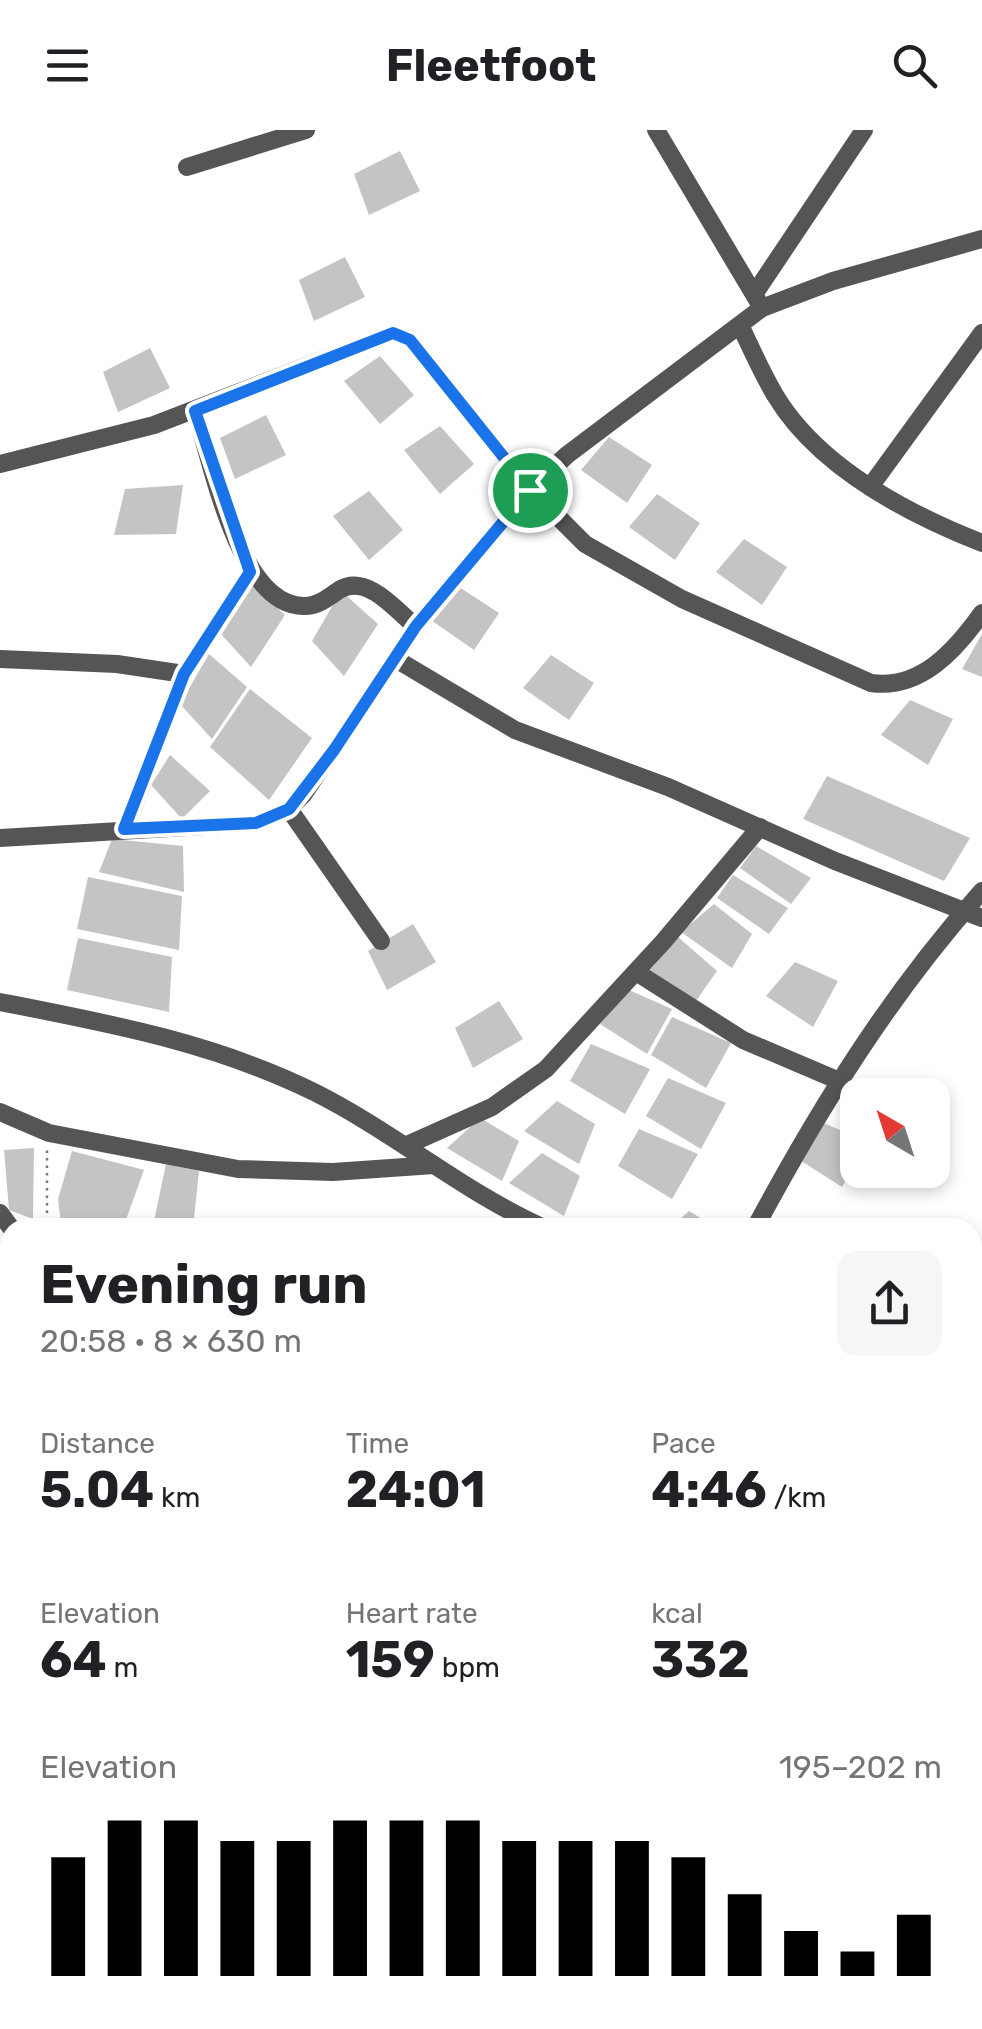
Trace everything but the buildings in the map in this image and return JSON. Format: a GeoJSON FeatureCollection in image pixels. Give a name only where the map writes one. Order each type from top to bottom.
{"type":"FeatureCollection","features":[{"type":"Feature","properties":{"kind":"street"},"geometry":{"type":"LineString","coordinates":[[187,166],[306,130]]}},
{"type":"Feature","properties":{"kind":"street"},"geometry":{"type":"LineString","coordinates":[[656,130],[759,300]]}},
{"type":"Feature","properties":{"kind":"street"},"geometry":{"type":"LineString","coordinates":[[0,838],[256,823],[289,809],[334,750],[416,626],[530,490],[609,422],[740,325],[864,130]]}},
{"type":"Feature","properties":{"kind":"street"},"geometry":{"type":"LineString","coordinates":[[759,300],[982,238]]}},
{"type":"Feature","properties":{"kind":"street"},"geometry":{"type":"LineString","coordinates":[[740,325],[775,396],[827,455],[870,487],[982,543]]}},
{"type":"Feature","properties":{"kind":"street"},"geometry":{"type":"LineString","coordinates":[[0,464],[109,439],[195,411],[393,333],[410,340],[530,490],[585,544],[625,571],[870,683],[888,686],[921,676],[946,656],[982,613]]}},
{"type":"Feature","properties":{"kind":"street"},"geometry":{"type":"LineString","coordinates":[[870,487],[982,333]]}},
{"type":"Feature","properties":{"kind":"street"},"geometry":{"type":"LineString","coordinates":[[195,411],[250,572],[283,600],[302,607],[314,606],[346,586],[362,586],[416,626]]}},
{"type":"Feature","properties":{"kind":"street"},"geometry":{"type":"LineString","coordinates":[[124,829],[184,674],[250,572]]}},
{"type":"Feature","properties":{"kind":"street"},"geometry":{"type":"LineString","coordinates":[[394,658],[515,730],[973,914]]}},
{"type":"Feature","properties":{"kind":"street"},"geometry":{"type":"LineString","coordinates":[[0,659],[118,664],[184,674]]}},
{"type":"Feature","properties":{"kind":"street"},"geometry":{"type":"LineString","coordinates":[[289,809],[381,940]]}},
{"type":"Feature","properties":{"kind":"street"},"geometry":{"type":"LineString","coordinates":[[407,1145],[438,1134],[521,1089],[546,1069],[636,972],[760,827]]}},
{"type":"Feature","properties":{"kind":"street"},"geometry":{"type":"LineString","coordinates":[[761,1218],[837,1080],[973,914],[982,892]]}},
{"type":"Feature","properties":{"kind":"street"},"geometry":{"type":"LineString","coordinates":[[636,972],[743,1040],[837,1080]]}},
{"type":"Feature","properties":{"kind":"street"},"geometry":{"type":"LineString","coordinates":[[0,1002],[184,1041],[244,1060],[313,1092],[527,1218]]}},
{"type":"Feature","properties":{"kind":"street"},"geometry":{"type":"LineString","coordinates":[[0,1112],[49,1133],[238,1169],[333,1172],[434,1165]]}},
{"type":"Feature","properties":{"kind":"path"},"geometry":{"type":"LineString","coordinates":[[46,1218],[49,1133]]}},
{"type":"Feature","properties":{"kind":"route"},"geometry":{"type":"LineString","coordinates":[[380,335],[403,335],[530,490],[416,626],[334,750],[289,809],[256,823],[124,829],[184,674],[250,572],[195,411],[380,335]]}}]}
